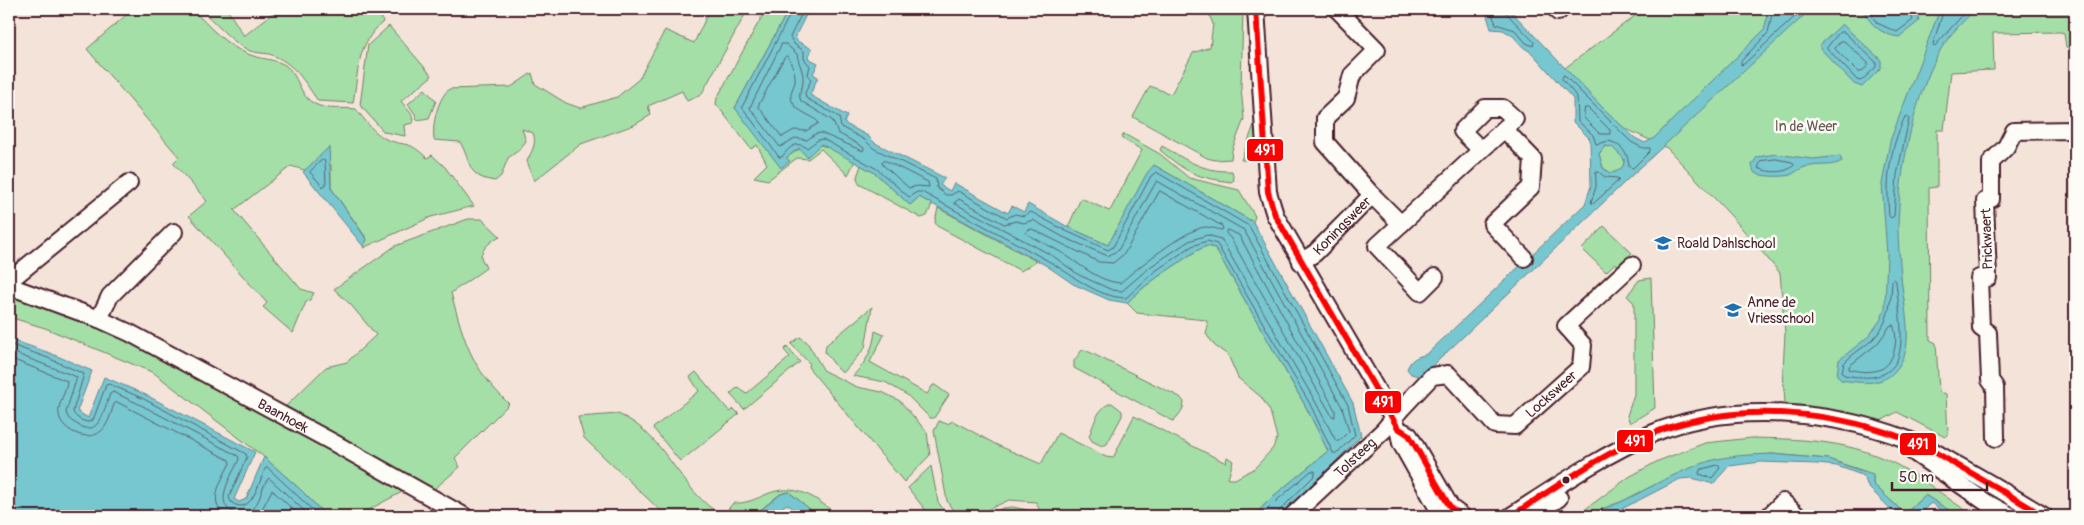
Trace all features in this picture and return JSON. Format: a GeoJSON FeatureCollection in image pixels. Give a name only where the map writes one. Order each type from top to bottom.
{"type":"FeatureCollection","features":[{"type":"Feature","properties":{"kind":"street"},"geometry":{"type":"LineString","coordinates":[[1256,9],[1268,192],[1275,215],[1396,423],[1401,443],[1442,516]]}},
{"type":"Feature","properties":{"kind":"street"},"geometry":{"type":"LineString","coordinates":[[1337,9],[1377,50],[1352,74],[1346,98],[1325,118],[1326,142],[1372,195]]}},
{"type":"Feature","properties":{"kind":"street"},"geometry":{"type":"LineString","coordinates":[[1436,277],[1420,292],[1377,246],[1515,119],[1503,108],[1485,108],[1456,129],[1481,150]]}},
{"type":"Feature","properties":{"kind":"street"},"geometry":{"type":"LineString","coordinates":[[1504,129],[1533,159],[1531,187],[1492,224],[1524,258]]}},
{"type":"Feature","properties":{"kind":"street","name":"Prickwaert"},"geometry":{"type":"LineString","coordinates":[[1996,438],[1995,386],[1990,380],[1988,333],[1981,328],[1979,278],[1988,278],[1985,201],[1991,199],[1991,162],[2006,147],[2014,131],[2075,130]]}},
{"type":"Feature","properties":{"kind":"street"},"geometry":{"type":"LineString","coordinates":[[9,281],[129,183]]}},
{"type":"Feature","properties":{"kind":"street","name":"Koningsweer"},"geometry":{"type":"LineString","coordinates":[[1301,262],[1316,253],[1372,195],[1401,224]]}},
{"type":"Feature","properties":{"kind":"street"},"geometry":{"type":"LineString","coordinates":[[99,319],[110,296],[174,232]]}},
{"type":"Feature","properties":{"kind":"street","name":"Locksweer"},"geometry":{"type":"LineString","coordinates":[[1437,374],[1448,374],[1495,425],[1515,426],[1581,368],[1583,345],[1566,326],[1632,265]]}},
{"type":"Feature","properties":{"kind":"street","name":"Baanhoek"},"geometry":{"type":"LineString","coordinates":[[9,286],[99,319],[156,347],[464,516]]}},
{"type":"Feature","properties":{"kind":"street","name":"Tolsteeg"},"geometry":{"type":"LineString","coordinates":[[1292,516],[1384,430],[1396,423],[1432,376],[1437,374]]}},
{"type":"Feature","properties":{"kind":"street"},"geometry":{"type":"LineString","coordinates":[[1511,516],[1602,459],[1651,434],[1716,415],[1767,414],[1841,419],[1886,432],[1924,447],[1995,486],[2044,516]]}},
{"type":"Feature","properties":{"kind":"street"},"geometry":{"type":"LineString","coordinates":[[1396,423],[1409,435],[1451,508],[1462,516]]}},
{"type":"Feature","properties":{"kind":"street"},"geometry":{"type":"LineString","coordinates":[[1886,432],[1983,510],[2011,516]]}},
{"type":"Feature","properties":{"kind":"street"},"geometry":{"type":"LineString","coordinates":[[1533,516],[1605,466],[1615,453]]}},
{"type":"Feature","properties":{"kind":"street"},"geometry":{"type":"LineString","coordinates":[[1983,510],[1995,486]]}},
{"type":"Feature","properties":{"kind":"street"},"geometry":{"type":"LineString","coordinates":[[1769,516],[1783,502],[1798,516]]}},
{"type":"Feature","properties":{"kind":"green space"},"geometry":{"type":"Polygon","coordinates":[[[133,9],[192,9],[232,46],[252,56],[277,61],[285,65],[290,69],[310,101],[330,108],[356,109],[383,138],[412,146],[427,158],[432,155],[445,167],[474,206],[431,217],[363,248],[367,239],[331,188],[331,165],[304,170],[291,166],[234,210],[301,289],[314,293],[310,300],[306,302],[293,333],[263,307],[267,303],[189,216],[207,201],[173,163],[179,157],[87,49],[133,9]]]}},
{"type":"Feature","properties":{"kind":"green space"},"geometry":{"type":"Polygon","coordinates":[[[200,9],[227,9],[244,36],[278,9],[377,9],[383,22],[374,31],[363,49],[353,103],[318,101],[292,67],[278,57],[252,52],[243,47],[200,9]]]}},
{"type":"Feature","properties":{"kind":"green space"},"geometry":{"type":"Polygon","coordinates":[[[710,9],[748,9],[701,95],[687,101],[682,91],[648,106],[651,115],[634,125],[581,144],[534,181],[527,161],[534,144],[533,133],[522,129],[526,141],[519,150],[508,158],[501,176],[495,181],[479,176],[474,172],[460,142],[434,140],[434,127],[438,106],[449,89],[511,87],[532,73],[535,84],[566,103],[580,108],[617,97],[639,79],[665,30],[694,43],[710,9]]]}},
{"type":"Feature","properties":{"kind":"green space"},"geometry":{"type":"Polygon","coordinates":[[[766,9],[789,9],[735,108],[786,158],[805,147],[821,145],[855,161],[848,175],[821,149],[808,159],[797,158],[768,180],[754,177],[767,164],[757,145],[751,149],[716,104],[717,98],[766,9]]]}},
{"type":"Feature","properties":{"kind":"green space"},"geometry":{"type":"Polygon","coordinates":[[[1207,9],[1243,9],[1241,88],[1244,119],[1232,150],[1231,159],[1215,160],[1207,158],[1133,117],[1150,86],[1171,94],[1193,53],[1210,47],[1213,24],[1207,9]]]}},
{"type":"Feature","properties":{"kind":"green space","name":"In de Weer"},"geometry":{"type":"Polygon","coordinates":[[[1644,9],[2075,9],[2075,47],[2066,47],[2064,33],[2060,32],[1993,33],[1994,70],[1951,72],[1944,130],[1937,130],[1937,187],[1929,188],[1930,340],[1936,343],[1939,392],[1946,394],[1948,435],[1945,437],[1897,412],[1879,422],[1832,410],[1785,404],[1783,370],[1785,333],[1780,273],[1733,218],[1667,148],[1611,122],[1561,71],[1644,9]]]}},
{"type":"Feature","properties":{"kind":"green space"},"geometry":{"type":"Polygon","coordinates":[[[389,26],[432,76],[401,101],[412,115],[413,123],[404,125],[405,136],[384,132],[360,105],[368,45],[389,26]]]}},
{"type":"Feature","properties":{"kind":"green space"},"geometry":{"type":"Polygon","coordinates":[[[425,89],[436,101],[429,118],[417,120],[408,104],[425,89]]]}},
{"type":"Feature","properties":{"kind":"green space"},"geometry":{"type":"Polygon","coordinates":[[[1254,110],[1256,110],[1258,149],[1247,160],[1241,160],[1254,125],[1254,110]]]}},
{"type":"Feature","properties":{"kind":"green space"},"geometry":{"type":"Polygon","coordinates":[[[1124,134],[1160,154],[1189,178],[1239,190],[1255,216],[1253,222],[1154,165],[1108,245],[1068,227],[1081,198],[1109,211],[1111,209],[1142,150],[1121,138],[1124,134]]]}},
{"type":"Feature","properties":{"kind":"green space"},"geometry":{"type":"Polygon","coordinates":[[[1162,146],[1203,167],[1221,171],[1232,171],[1234,180],[1231,182],[1219,180],[1193,173],[1160,150],[1162,146]]]}},
{"type":"Feature","properties":{"kind":"green space"},"geometry":{"type":"Polygon","coordinates":[[[1605,146],[1612,147],[1624,159],[1622,167],[1616,172],[1611,173],[1603,168],[1599,154],[1605,146]]]}},
{"type":"Feature","properties":{"kind":"green space"},"geometry":{"type":"Polygon","coordinates":[[[861,165],[875,173],[910,205],[919,197],[932,204],[927,216],[921,218],[859,184],[857,177],[861,165]]]}},
{"type":"Feature","properties":{"kind":"green space"},"geometry":{"type":"Polygon","coordinates":[[[938,208],[1036,261],[1021,271],[937,226],[935,222],[938,208]]]}},
{"type":"Feature","properties":{"kind":"green space"},"geometry":{"type":"Polygon","coordinates":[[[468,219],[482,219],[500,236],[483,250],[481,257],[486,268],[451,293],[465,340],[477,365],[485,378],[509,404],[455,458],[460,467],[433,490],[286,406],[326,367],[347,362],[376,335],[351,305],[334,289],[395,246],[468,219]]]}},
{"type":"Feature","properties":{"kind":"green space"},"geometry":{"type":"Polygon","coordinates":[[[1604,226],[1632,253],[1619,266],[1615,263],[1606,272],[1582,249],[1604,226]]]}},
{"type":"Feature","properties":{"kind":"green space"},"geometry":{"type":"Polygon","coordinates":[[[1207,246],[1215,248],[1306,407],[1328,451],[1271,498],[1254,516],[991,516],[1002,508],[1013,507],[1041,513],[1036,502],[1009,500],[987,510],[979,516],[955,514],[947,501],[934,431],[939,421],[947,424],[953,421],[997,445],[1041,464],[1058,433],[1106,457],[1113,458],[1134,416],[1226,463],[1227,457],[1233,461],[1228,479],[1235,479],[1255,468],[1273,448],[1277,438],[1270,411],[1261,397],[1238,378],[1228,355],[1215,346],[1206,334],[1208,326],[1206,320],[1137,313],[1127,303],[1157,277],[1207,246]]]}},
{"type":"Feature","properties":{"kind":"green space"},"geometry":{"type":"Polygon","coordinates":[[[1651,278],[1655,408],[1630,423],[1627,416],[1634,394],[1634,303],[1627,296],[1639,280],[1651,278]]]}},
{"type":"Feature","properties":{"kind":"green space"},"geometry":{"type":"Polygon","coordinates":[[[9,294],[120,332],[404,491],[357,516],[326,516],[302,491],[264,457],[154,373],[45,328],[9,317],[9,294]]]}},
{"type":"Feature","properties":{"kind":"green space"},"geometry":{"type":"Polygon","coordinates":[[[872,307],[865,348],[843,373],[825,352],[826,345],[872,307]]]}},
{"type":"Feature","properties":{"kind":"green space"},"geometry":{"type":"Polygon","coordinates":[[[875,331],[884,335],[870,362],[927,394],[935,385],[949,395],[934,418],[930,418],[907,395],[885,382],[853,376],[862,366],[868,355],[873,344],[875,331]]]}},
{"type":"Feature","properties":{"kind":"green space"},"geometry":{"type":"Polygon","coordinates":[[[800,337],[807,342],[824,371],[857,387],[882,392],[900,401],[927,432],[930,455],[904,482],[808,367],[810,364],[791,344],[800,337]]]}},
{"type":"Feature","properties":{"kind":"green space"},"geometry":{"type":"Polygon","coordinates":[[[787,347],[800,362],[744,409],[730,394],[738,387],[746,394],[790,357],[784,350],[787,347]]]}},
{"type":"Feature","properties":{"kind":"green space"},"geometry":{"type":"Polygon","coordinates":[[[1082,350],[1180,397],[1184,402],[1180,413],[1173,421],[1074,368],[1074,361],[1082,350]]]}},
{"type":"Feature","properties":{"kind":"green space"},"geometry":{"type":"Polygon","coordinates":[[[696,372],[730,412],[734,409],[739,414],[681,461],[653,428],[699,391],[690,377],[696,372]]]}},
{"type":"Feature","properties":{"kind":"green space"},"geometry":{"type":"Polygon","coordinates":[[[1112,403],[1122,411],[1122,416],[1107,444],[1102,446],[1092,441],[1089,436],[1100,412],[1112,403]]]}},
{"type":"Feature","properties":{"kind":"green space"},"geometry":{"type":"Polygon","coordinates":[[[618,414],[634,423],[648,435],[661,448],[695,493],[708,506],[723,516],[666,516],[584,438],[578,417],[618,414]]]}},
{"type":"Feature","properties":{"kind":"green space"},"geometry":{"type":"Polygon","coordinates":[[[1751,438],[1821,442],[1871,453],[1898,465],[1918,477],[1968,512],[1968,516],[1958,516],[1925,495],[1908,511],[1903,512],[1873,484],[1873,474],[1828,459],[1772,454],[1711,461],[1664,480],[1590,516],[1576,516],[1629,477],[1658,461],[1705,443],[1751,438]]]}},
{"type":"Feature","properties":{"kind":"green space"},"geometry":{"type":"Polygon","coordinates":[[[931,466],[938,502],[948,516],[930,516],[908,488],[931,466]]]}},
{"type":"Feature","properties":{"kind":"green space"},"geometry":{"type":"Polygon","coordinates":[[[787,490],[797,491],[814,498],[838,516],[818,516],[789,492],[780,494],[753,516],[723,516],[733,503],[746,502],[767,494],[787,490]]]}},
{"type":"Feature","properties":{"kind":"water"},"geometry":{"type":"Polygon","coordinates":[[[789,9],[809,9],[795,37],[797,41],[812,49],[808,58],[818,63],[813,74],[818,77],[810,95],[847,116],[844,123],[868,136],[875,143],[945,178],[940,185],[950,191],[954,183],[1008,213],[1012,206],[1024,212],[1028,204],[1068,227],[1108,245],[1147,173],[1154,165],[1253,222],[1353,403],[1361,436],[1281,516],[1254,516],[1271,498],[1328,451],[1306,407],[1215,248],[1207,246],[1192,254],[1151,282],[1127,303],[1109,300],[1073,284],[1047,266],[919,197],[910,205],[875,173],[821,144],[807,157],[799,148],[786,158],[790,161],[781,168],[735,108],[789,9]]]}},
{"type":"Feature","properties":{"kind":"water"},"geometry":{"type":"Polygon","coordinates":[[[1485,9],[1509,9],[1602,107],[1635,138],[1645,143],[1654,138],[1764,30],[1769,9],[1811,9],[1628,179],[1421,377],[1411,374],[1407,369],[1410,362],[1417,357],[1427,354],[1585,204],[1591,186],[1590,139],[1573,122],[1573,99],[1532,53],[1523,47],[1512,35],[1503,30],[1491,29],[1485,9]],[[1605,146],[1599,154],[1603,168],[1610,173],[1620,169],[1624,162],[1624,159],[1612,147],[1605,146]]]}},
{"type":"Feature","properties":{"kind":"water"},"geometry":{"type":"Polygon","coordinates":[[[1863,9],[1913,9],[1919,19],[1918,22],[1899,37],[1893,36],[1877,28],[1863,9]]]}},
{"type":"Feature","properties":{"kind":"water"},"geometry":{"type":"Polygon","coordinates":[[[1940,9],[1976,9],[1948,38],[1941,49],[1923,90],[1909,136],[1901,183],[1898,228],[1907,328],[1904,356],[1899,366],[1886,378],[1870,382],[1841,380],[1837,375],[1839,360],[1869,336],[1881,319],[1885,308],[1887,254],[1882,184],[1890,141],[1940,9]]]}},
{"type":"Feature","properties":{"kind":"water"},"geometry":{"type":"Polygon","coordinates":[[[1842,24],[1881,60],[1881,68],[1862,87],[1854,84],[1820,48],[1820,45],[1842,24]]]}},
{"type":"Feature","properties":{"kind":"water"},"geometry":{"type":"Polygon","coordinates":[[[329,147],[331,188],[367,240],[363,246],[303,172],[329,147]]]}},
{"type":"Feature","properties":{"kind":"water"},"geometry":{"type":"Polygon","coordinates":[[[1776,154],[1813,159],[1840,156],[1842,161],[1831,165],[1815,165],[1801,168],[1787,176],[1766,176],[1754,172],[1752,165],[1757,157],[1776,154]]]}},
{"type":"Feature","properties":{"kind":"water"},"geometry":{"type":"Polygon","coordinates":[[[9,339],[50,353],[92,371],[77,411],[88,418],[104,377],[144,394],[255,452],[234,499],[239,502],[246,499],[264,457],[302,491],[326,516],[9,516],[9,339]]]}},
{"type":"Feature","properties":{"kind":"water"},"geometry":{"type":"Polygon","coordinates":[[[1772,454],[1828,459],[1873,475],[1873,484],[1903,512],[1908,511],[1925,495],[1958,516],[1947,516],[1931,503],[1917,516],[1898,516],[1868,487],[1864,476],[1837,466],[1761,462],[1729,466],[1713,484],[1692,478],[1680,479],[1608,516],[1590,516],[1677,474],[1710,461],[1772,454]]]}},
{"type":"Feature","properties":{"kind":"water"},"geometry":{"type":"Polygon","coordinates":[[[789,492],[818,516],[803,516],[787,504],[769,516],[753,516],[781,494],[789,492]]]}},
{"type":"Feature","properties":{"kind":"transit line","name":"491"},"geometry":{"type":"LineString","coordinates":[[1256,9],[1268,192],[1275,215],[1398,428],[1409,435],[1447,502],[1451,508],[1462,516]]}},
{"type":"Feature","properties":{"kind":"transit line","name":"491"},"geometry":{"type":"LineString","coordinates":[[1511,516],[1597,461],[1632,442],[1684,423],[1718,416],[1753,413],[1788,413],[1823,417],[1891,434],[1931,450],[2044,516]]}},
{"type":"Feature","properties":{"kind":"place","name":"Roald Dahlschool"},"geometry":{"type":"Point","coordinates":[1663,243]}},
{"type":"Feature","properties":{"kind":"place","name":"Anne de Vriesschool"},"geometry":{"type":"Point","coordinates":[1733,310]}}]}
